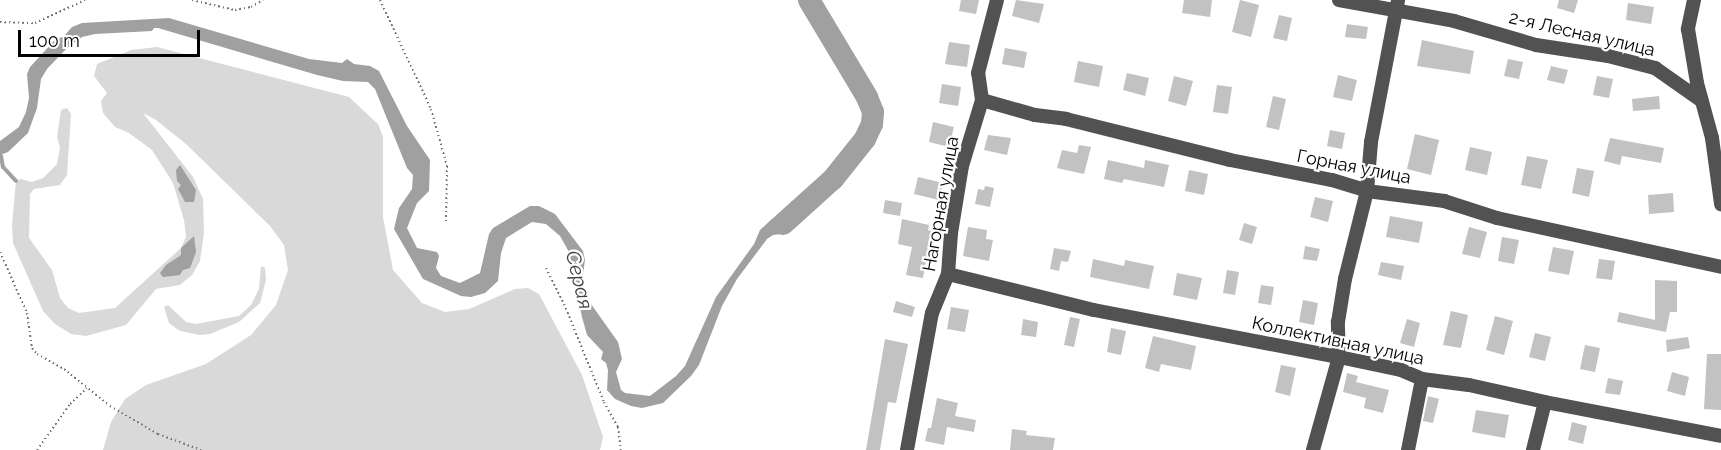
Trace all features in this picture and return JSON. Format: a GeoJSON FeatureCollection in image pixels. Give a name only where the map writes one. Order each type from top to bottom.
{"type":"FeatureCollection","features":[{"type":"Feature","properties":{"kind":"street","name":"Нагорная улица"},"geometry":{"type":"LineString","coordinates":[[907,450],[932,313],[948,274],[951,233],[962,166],[982,100],[978,73],[997,0]]}},
{"type":"Feature","properties":{"kind":"street","name":"2-я Лесная улица"},"geometry":{"type":"LineString","coordinates":[[1339,0],[1397,6],[1536,45],[1608,56],[1655,68],[1702,100]]}},
{"type":"Feature","properties":{"kind":"street"},"geometry":{"type":"LineString","coordinates":[[1694,0],[1688,28],[1712,138],[1721,204]]}},
{"type":"Feature","properties":{"kind":"street"},"geometry":{"type":"LineString","coordinates":[[1313,450],[1340,357],[1338,322],[1345,279],[1367,191],[1371,142],[1397,6]]}},
{"type":"Feature","properties":{"kind":"street","name":"Горная улица"},"geometry":{"type":"LineString","coordinates":[[982,100],[1035,115],[1066,119],[1230,160],[1332,180],[1367,191],[1444,201],[1497,218],[1721,267]]}},
{"type":"Feature","properties":{"kind":"street","name":"Коллективная улица"},"geometry":{"type":"LineString","coordinates":[[948,274],[1094,310],[1401,370],[1422,379],[1469,385],[1720,436]]}},
{"type":"Feature","properties":{"kind":"street"},"geometry":{"type":"LineString","coordinates":[[1407,450],[1422,379]]}},
{"type":"Feature","properties":{"kind":"street"},"geometry":{"type":"LineString","coordinates":[[1533,450],[1545,402]]}},
{"type":"Feature","properties":{"kind":"street"},"geometry":{"type":"LineString","coordinates":[[1715,450],[1720,436]]}},
{"type":"Feature","properties":{"kind":"path"},"geometry":{"type":"LineString","coordinates":[[0,22],[35,23],[85,0]]}},
{"type":"Feature","properties":{"kind":"path"},"geometry":{"type":"LineString","coordinates":[[192,0],[235,10],[251,7],[263,0]]}},
{"type":"Feature","properties":{"kind":"path"},"geometry":{"type":"LineString","coordinates":[[380,0],[431,109],[447,166],[446,221]]}},
{"type":"Feature","properties":{"kind":"path"},"geometry":{"type":"LineString","coordinates":[[0,252],[27,313],[32,348],[111,406],[158,434],[201,450]]}},
{"type":"Feature","properties":{"kind":"path"},"geometry":{"type":"LineString","coordinates":[[546,268],[564,304],[603,402],[618,427],[621,450]]}},
{"type":"Feature","properties":{"kind":"path"},"geometry":{"type":"LineString","coordinates":[[37,450],[70,404],[87,388]]}},
{"type":"Feature","properties":{"kind":"shaded area"},"geometry":{"type":"Polygon","coordinates":[[[157,47],[349,97],[378,124],[383,137],[383,217],[393,270],[422,303],[445,312],[469,309],[515,289],[528,288],[539,294],[582,375],[603,437],[600,450],[103,450],[111,422],[125,399],[146,385],[206,364],[251,335],[276,305],[288,270],[284,245],[270,226],[186,144],[156,120],[143,113],[193,177],[203,199],[204,233],[200,261],[192,275],[180,285],[156,289],[126,325],[86,336],[71,334],[55,324],[43,311],[13,243],[12,225],[16,181],[21,179],[32,182],[43,178],[57,164],[60,148],[57,137],[61,110],[67,108],[71,114],[67,175],[60,185],[34,189],[30,194],[29,238],[52,270],[60,298],[68,308],[79,313],[115,308],[181,248],[186,237],[184,220],[173,183],[152,150],[129,133],[115,127],[103,113],[101,101],[107,93],[94,76],[97,64],[131,50],[157,47]]]}},
{"type":"Feature","properties":{"kind":"shaded area"},"geometry":{"type":"Polygon","coordinates":[[[261,266],[265,268],[266,280],[260,303],[239,322],[210,334],[200,335],[180,331],[169,323],[164,307],[168,305],[186,322],[196,324],[239,316],[251,305],[259,289],[261,266]]]}},
{"type":"Feature","properties":{"kind":"water"},"geometry":{"type":"Polygon","coordinates":[[[169,18],[309,59],[342,63],[347,59],[354,64],[370,66],[379,71],[407,126],[430,160],[429,191],[417,203],[407,228],[417,248],[437,252],[439,256],[436,268],[441,276],[460,283],[480,273],[489,234],[493,228],[530,206],[539,206],[555,214],[583,251],[585,260],[582,281],[586,297],[618,342],[622,359],[616,372],[621,390],[625,393],[650,396],[676,376],[685,366],[716,297],[754,244],[760,230],[773,218],[788,214],[800,201],[808,207],[782,234],[773,235],[767,239],[737,279],[722,306],[699,365],[691,376],[663,403],[642,408],[631,406],[615,399],[607,390],[608,370],[606,363],[601,359],[603,352],[587,335],[569,252],[560,236],[546,224],[532,222],[506,238],[501,253],[498,281],[485,293],[471,297],[461,296],[423,279],[394,229],[399,208],[412,189],[413,175],[407,168],[375,89],[368,82],[343,81],[317,75],[158,28],[152,31],[95,34],[82,37],[67,48],[47,69],[41,79],[37,108],[28,133],[8,152],[0,155],[0,141],[19,127],[26,112],[29,98],[27,74],[30,67],[54,41],[64,36],[72,27],[82,23],[169,18]]]}},
{"type":"Feature","properties":{"kind":"water"},"geometry":{"type":"Polygon","coordinates":[[[180,165],[196,190],[194,202],[185,202],[178,189],[181,185],[177,181],[176,170],[180,165]]]}},
{"type":"Feature","properties":{"kind":"water"},"geometry":{"type":"Polygon","coordinates":[[[194,236],[196,252],[190,268],[183,270],[180,275],[163,277],[160,273],[166,265],[181,255],[181,248],[194,236]]]}},
{"type":"Feature","properties":{"kind":"building"},"geometry":{"type":"Polygon","coordinates":[[[961,0],[979,0],[976,14],[959,11],[961,0]]]}},
{"type":"Feature","properties":{"kind":"building"},"geometry":{"type":"Polygon","coordinates":[[[1016,0],[1044,4],[1039,23],[1012,16],[1016,0]]]}},
{"type":"Feature","properties":{"kind":"building"},"geometry":{"type":"Polygon","coordinates":[[[1184,0],[1212,0],[1210,17],[1182,13],[1184,0]]]}},
{"type":"Feature","properties":{"kind":"building"},"geometry":{"type":"Polygon","coordinates":[[[1240,0],[1259,5],[1251,37],[1232,32],[1240,0]]]}},
{"type":"Feature","properties":{"kind":"building"},"geometry":{"type":"Polygon","coordinates":[[[1559,0],[1578,0],[1574,13],[1557,8],[1559,0]]]}},
{"type":"Feature","properties":{"kind":"building"},"geometry":{"type":"Polygon","coordinates":[[[1628,3],[1654,7],[1651,24],[1626,20],[1628,3]]]}},
{"type":"Feature","properties":{"kind":"building"},"geometry":{"type":"Polygon","coordinates":[[[1279,15],[1292,18],[1287,41],[1273,38],[1279,15]]]}},
{"type":"Feature","properties":{"kind":"building"},"geometry":{"type":"Polygon","coordinates":[[[1347,24],[1368,27],[1366,39],[1345,37],[1347,24]]]}},
{"type":"Feature","properties":{"kind":"building"},"geometry":{"type":"Polygon","coordinates":[[[1422,40],[1474,51],[1470,74],[1417,66],[1422,40]]]}},
{"type":"Feature","properties":{"kind":"building"},"geometry":{"type":"Polygon","coordinates":[[[949,42],[970,45],[967,67],[945,64],[949,42]]]}},
{"type":"Feature","properties":{"kind":"building"},"geometry":{"type":"Polygon","coordinates":[[[1005,48],[1027,52],[1024,68],[1002,64],[1005,48]]]}},
{"type":"Feature","properties":{"kind":"building"},"geometry":{"type":"Polygon","coordinates":[[[1508,59],[1523,62],[1519,79],[1504,76],[1508,59]]]}},
{"type":"Feature","properties":{"kind":"building"},"geometry":{"type":"Polygon","coordinates":[[[1078,61],[1103,66],[1099,87],[1074,82],[1078,61]]]}},
{"type":"Feature","properties":{"kind":"building"},"geometry":{"type":"Polygon","coordinates":[[[1551,66],[1568,70],[1564,84],[1547,80],[1551,66]]]}},
{"type":"Feature","properties":{"kind":"building"},"geometry":{"type":"Polygon","coordinates":[[[1127,73],[1149,78],[1145,96],[1123,90],[1127,73]]]}},
{"type":"Feature","properties":{"kind":"building"},"geometry":{"type":"Polygon","coordinates":[[[1338,75],[1357,80],[1352,101],[1333,97],[1338,75]]]}},
{"type":"Feature","properties":{"kind":"building"},"geometry":{"type":"Polygon","coordinates":[[[1174,76],[1193,81],[1186,106],[1168,101],[1174,76]]]}},
{"type":"Feature","properties":{"kind":"building"},"geometry":{"type":"Polygon","coordinates":[[[1597,76],[1613,79],[1609,98],[1593,95],[1597,76]]]}},
{"type":"Feature","properties":{"kind":"building"},"geometry":{"type":"Polygon","coordinates":[[[942,84],[961,87],[958,106],[939,103],[942,84]]]}},
{"type":"Feature","properties":{"kind":"building"},"geometry":{"type":"Polygon","coordinates":[[[1217,85],[1232,87],[1228,114],[1213,112],[1217,85]]]}},
{"type":"Feature","properties":{"kind":"building"},"geometry":{"type":"Polygon","coordinates":[[[1273,96],[1286,99],[1279,130],[1266,127],[1273,96]]]}},
{"type":"Feature","properties":{"kind":"building"},"geometry":{"type":"Polygon","coordinates":[[[1659,96],[1660,109],[1633,111],[1632,99],[1659,96]]]}},
{"type":"Feature","properties":{"kind":"building"},"geometry":{"type":"Polygon","coordinates":[[[933,122],[954,127],[949,147],[929,142],[933,122]]]}},
{"type":"Feature","properties":{"kind":"building"},"geometry":{"type":"Polygon","coordinates":[[[1330,130],[1345,133],[1342,149],[1327,146],[1330,130]]]}},
{"type":"Feature","properties":{"kind":"building"},"geometry":{"type":"Polygon","coordinates":[[[1415,134],[1439,140],[1431,175],[1407,169],[1415,134]]]}},
{"type":"Feature","properties":{"kind":"building"},"geometry":{"type":"Polygon","coordinates":[[[988,135],[1011,138],[1007,155],[984,150],[988,135]]]}},
{"type":"Feature","properties":{"kind":"building"},"geometry":{"type":"Polygon","coordinates":[[[1610,138],[1664,148],[1661,163],[1622,156],[1620,165],[1604,161],[1610,138]]]}},
{"type":"Feature","properties":{"kind":"building"},"geometry":{"type":"Polygon","coordinates":[[[1079,145],[1091,147],[1084,174],[1057,168],[1062,150],[1077,153],[1079,145]]]}},
{"type":"Feature","properties":{"kind":"building"},"geometry":{"type":"Polygon","coordinates":[[[1470,147],[1492,152],[1487,175],[1465,170],[1470,147]]]}},
{"type":"Feature","properties":{"kind":"building"},"geometry":{"type":"Polygon","coordinates":[[[1527,156],[1548,160],[1541,189],[1521,185],[1527,156]]]}},
{"type":"Feature","properties":{"kind":"building"},"geometry":{"type":"Polygon","coordinates":[[[1108,160],[1144,168],[1145,160],[1169,165],[1164,187],[1124,179],[1122,183],[1104,179],[1108,160]]]}},
{"type":"Feature","properties":{"kind":"building"},"geometry":{"type":"Polygon","coordinates":[[[1577,168],[1594,171],[1589,197],[1572,193],[1577,168]]]}},
{"type":"Feature","properties":{"kind":"building"},"geometry":{"type":"Polygon","coordinates":[[[1189,170],[1208,174],[1204,195],[1185,191],[1189,170]]]}},
{"type":"Feature","properties":{"kind":"building"},"geometry":{"type":"Polygon","coordinates":[[[918,177],[943,183],[939,200],[914,194],[918,177]]]}},
{"type":"Feature","properties":{"kind":"building"},"geometry":{"type":"Polygon","coordinates":[[[985,186],[994,188],[990,207],[975,204],[978,189],[984,190],[985,186]]]}},
{"type":"Feature","properties":{"kind":"building"},"geometry":{"type":"Polygon","coordinates":[[[1673,193],[1674,212],[1649,214],[1648,195],[1673,193]]]}},
{"type":"Feature","properties":{"kind":"building"},"geometry":{"type":"Polygon","coordinates":[[[1315,197],[1333,201],[1328,222],[1310,217],[1315,197]]]}},
{"type":"Feature","properties":{"kind":"building"},"geometry":{"type":"Polygon","coordinates":[[[885,200],[902,203],[900,216],[883,213],[885,200]]]}},
{"type":"Feature","properties":{"kind":"building"},"geometry":{"type":"Polygon","coordinates":[[[1390,216],[1423,222],[1419,243],[1386,237],[1390,216]]]}},
{"type":"Feature","properties":{"kind":"building"},"geometry":{"type":"Polygon","coordinates":[[[902,219],[929,225],[928,230],[931,231],[923,278],[906,275],[912,247],[898,244],[902,219]]]}},
{"type":"Feature","properties":{"kind":"building"},"geometry":{"type":"Polygon","coordinates":[[[1244,223],[1257,227],[1252,244],[1239,240],[1244,223]]]}},
{"type":"Feature","properties":{"kind":"building"},"geometry":{"type":"Polygon","coordinates":[[[968,227],[987,230],[986,239],[993,240],[989,261],[963,256],[968,227]]]}},
{"type":"Feature","properties":{"kind":"building"},"geometry":{"type":"Polygon","coordinates":[[[1469,227],[1487,232],[1480,258],[1462,254],[1469,227]]]}},
{"type":"Feature","properties":{"kind":"building"},"geometry":{"type":"Polygon","coordinates":[[[1502,237],[1519,240],[1514,264],[1498,261],[1502,237]]]}},
{"type":"Feature","properties":{"kind":"building"},"geometry":{"type":"Polygon","coordinates":[[[1305,246],[1320,249],[1317,261],[1303,259],[1305,246]]]}},
{"type":"Feature","properties":{"kind":"building"},"geometry":{"type":"Polygon","coordinates":[[[1553,247],[1574,251],[1569,275],[1548,271],[1553,247]]]}},
{"type":"Feature","properties":{"kind":"building"},"geometry":{"type":"Polygon","coordinates":[[[1054,248],[1071,251],[1068,262],[1061,261],[1059,271],[1050,269],[1054,248]]]}},
{"type":"Feature","properties":{"kind":"building"},"geometry":{"type":"Polygon","coordinates":[[[1093,259],[1124,266],[1125,260],[1154,266],[1149,289],[1090,277],[1093,259]]]}},
{"type":"Feature","properties":{"kind":"building"},"geometry":{"type":"Polygon","coordinates":[[[1599,259],[1615,261],[1612,280],[1596,278],[1599,259]]]}},
{"type":"Feature","properties":{"kind":"building"},"geometry":{"type":"Polygon","coordinates":[[[1381,262],[1404,266],[1401,280],[1378,275],[1381,262]]]}},
{"type":"Feature","properties":{"kind":"building"},"geometry":{"type":"Polygon","coordinates":[[[1227,270],[1239,272],[1235,295],[1223,293],[1227,270]]]}},
{"type":"Feature","properties":{"kind":"building"},"geometry":{"type":"Polygon","coordinates":[[[1177,273],[1202,278],[1197,300],[1173,295],[1177,273]]]}},
{"type":"Feature","properties":{"kind":"building"},"geometry":{"type":"Polygon","coordinates":[[[1655,280],[1677,281],[1677,312],[1670,312],[1666,332],[1617,322],[1619,312],[1655,320],[1655,280]]]}},
{"type":"Feature","properties":{"kind":"building"},"geometry":{"type":"Polygon","coordinates":[[[1261,285],[1274,287],[1271,305],[1258,303],[1261,285]]]}},
{"type":"Feature","properties":{"kind":"building"},"geometry":{"type":"Polygon","coordinates":[[[1303,300],[1318,303],[1314,325],[1299,322],[1303,300]]]}},
{"type":"Feature","properties":{"kind":"building"},"geometry":{"type":"Polygon","coordinates":[[[896,301],[915,307],[912,317],[893,312],[896,301]]]}},
{"type":"Feature","properties":{"kind":"building"},"geometry":{"type":"Polygon","coordinates":[[[951,307],[969,310],[965,332],[947,329],[951,307]]]}},
{"type":"Feature","properties":{"kind":"building"},"geometry":{"type":"Polygon","coordinates":[[[1451,311],[1468,315],[1461,348],[1443,345],[1451,311]]]}},
{"type":"Feature","properties":{"kind":"building"},"geometry":{"type":"Polygon","coordinates":[[[1495,316],[1513,321],[1504,355],[1486,350],[1495,316]]]}},
{"type":"Feature","properties":{"kind":"building"},"geometry":{"type":"Polygon","coordinates":[[[1070,317],[1080,319],[1074,347],[1064,345],[1070,317]]]}},
{"type":"Feature","properties":{"kind":"building"},"geometry":{"type":"Polygon","coordinates":[[[1023,319],[1038,322],[1036,337],[1021,335],[1023,319]]]}},
{"type":"Feature","properties":{"kind":"building"},"geometry":{"type":"Polygon","coordinates":[[[1407,319],[1420,323],[1414,347],[1400,343],[1407,319]]]}},
{"type":"Feature","properties":{"kind":"building"},"geometry":{"type":"Polygon","coordinates":[[[1111,328],[1126,331],[1121,355],[1107,352],[1111,328]]]}},
{"type":"Feature","properties":{"kind":"building"},"geometry":{"type":"Polygon","coordinates":[[[1535,333],[1551,337],[1545,361],[1529,357],[1535,333]]]}},
{"type":"Feature","properties":{"kind":"building"},"geometry":{"type":"Polygon","coordinates":[[[1153,336],[1196,346],[1191,370],[1161,364],[1159,372],[1145,368],[1153,336]]]}},
{"type":"Feature","properties":{"kind":"building"},"geometry":{"type":"Polygon","coordinates":[[[1688,337],[1690,348],[1667,352],[1666,340],[1688,337]]]}},
{"type":"Feature","properties":{"kind":"building"},"geometry":{"type":"Polygon","coordinates":[[[885,339],[908,344],[896,403],[888,402],[880,450],[866,450],[885,339]]]}},
{"type":"Feature","properties":{"kind":"building"},"geometry":{"type":"Polygon","coordinates":[[[1585,345],[1600,348],[1595,372],[1580,369],[1585,345]]]}},
{"type":"Feature","properties":{"kind":"building"},"geometry":{"type":"Polygon","coordinates":[[[1707,354],[1721,354],[1721,410],[1704,409],[1707,354]]]}},
{"type":"Feature","properties":{"kind":"building"},"geometry":{"type":"Polygon","coordinates":[[[1281,365],[1296,368],[1290,396],[1275,392],[1281,365]]]}},
{"type":"Feature","properties":{"kind":"building"},"geometry":{"type":"Polygon","coordinates":[[[1672,372],[1689,377],[1685,396],[1667,391],[1672,372]]]}},
{"type":"Feature","properties":{"kind":"building"},"geometry":{"type":"Polygon","coordinates":[[[1347,373],[1358,376],[1356,382],[1389,390],[1383,413],[1364,408],[1366,398],[1343,392],[1347,373]]]}},
{"type":"Feature","properties":{"kind":"building"},"geometry":{"type":"Polygon","coordinates":[[[1608,378],[1623,381],[1620,395],[1605,393],[1608,378]]]}},
{"type":"Feature","properties":{"kind":"building"},"geometry":{"type":"Polygon","coordinates":[[[1428,396],[1439,399],[1433,423],[1423,421],[1428,396]]]}},
{"type":"Feature","properties":{"kind":"building"},"geometry":{"type":"Polygon","coordinates":[[[937,398],[958,403],[955,416],[976,420],[974,432],[947,427],[944,445],[925,441],[928,428],[931,428],[937,398]]]}},
{"type":"Feature","properties":{"kind":"building"},"geometry":{"type":"Polygon","coordinates":[[[1476,410],[1509,415],[1505,438],[1472,432],[1476,410]]]}},
{"type":"Feature","properties":{"kind":"building"},"geometry":{"type":"Polygon","coordinates":[[[1572,422],[1587,426],[1583,444],[1568,440],[1572,422]]]}},
{"type":"Feature","properties":{"kind":"building"},"geometry":{"type":"Polygon","coordinates":[[[1012,429],[1027,431],[1026,435],[1055,438],[1053,450],[1010,450],[1012,429]]]}},
{"type":"Feature","properties":{"kind":"waterway","name":"Серая"},"geometry":{"type":"LineString","coordinates":[[783,224],[833,179],[865,139],[872,124],[873,112],[867,97],[809,0]]}},
{"type":"Feature","properties":{"kind":"waterway"},"geometry":{"type":"LineString","coordinates":[[1,156],[3,167],[16,181]]}}]}
